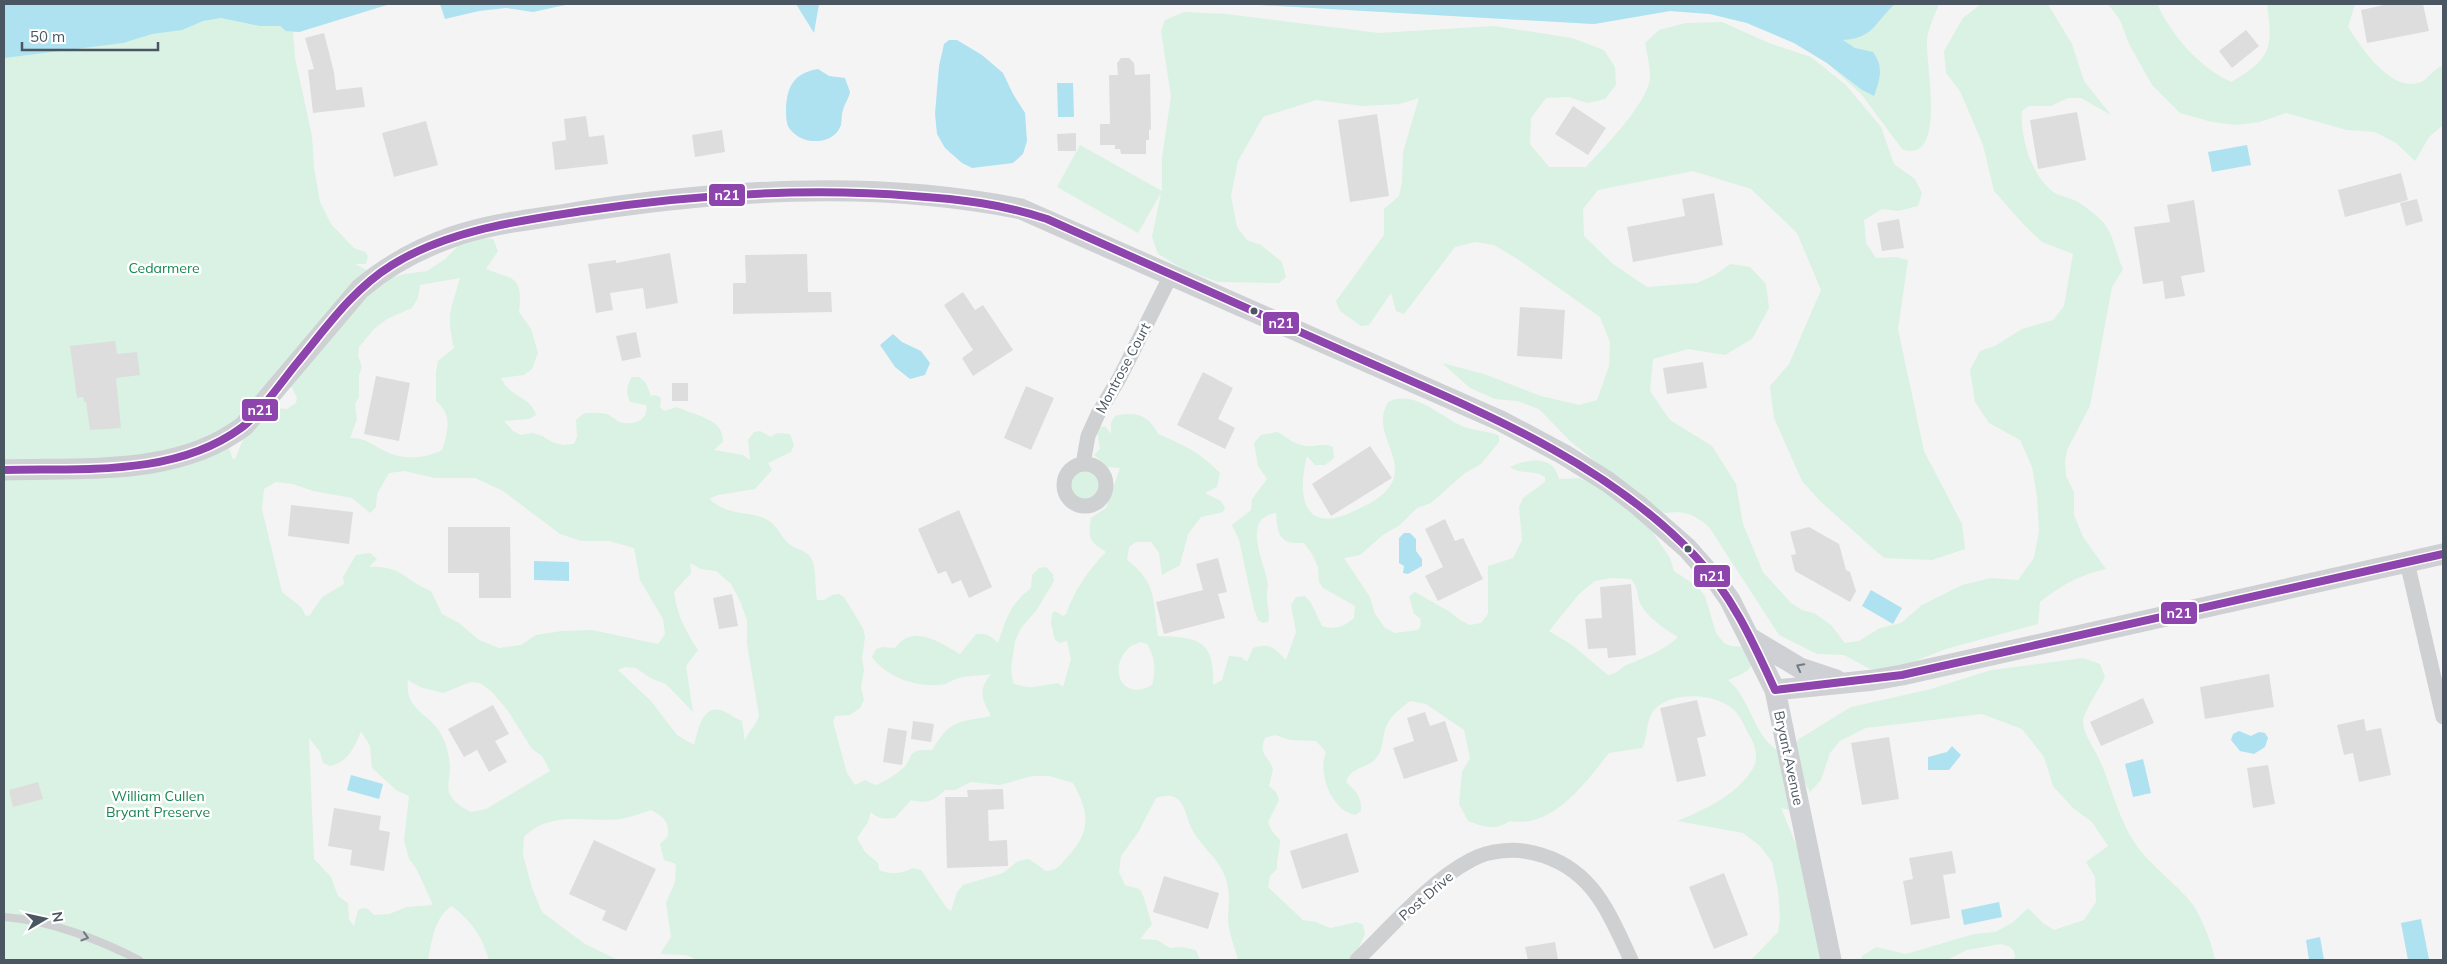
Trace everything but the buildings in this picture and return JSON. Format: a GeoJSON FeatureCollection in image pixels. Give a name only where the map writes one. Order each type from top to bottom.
{"type":"FeatureCollection","features":[{"type":"Feature","properties":{"kind":"main road","name":"Bryant Avenue"},"geometry":{"type":"LineString","coordinates":[[4,470],[129,465],[176,459],[195,454],[226,440],[244,426],[347,302],[376,276],[418,251],[451,237],[500,225],[618,206],[748,194],[879,192],[989,203],[1021,210],[1501,421],[1563,454],[1601,478],[1638,505],[1687,548],[1722,589],[1750,638],[1775,690],[1831,960]]}},
{"type":"Feature","properties":{"kind":"main road"},"geometry":{"type":"LineString","coordinates":[[1775,690],[1902,675],[2443,554]]}},
{"type":"Feature","properties":{"kind":"main road"},"geometry":{"type":"LineString","coordinates":[[1750,638],[1800,668],[1846,683]]}},
{"type":"Feature","properties":{"kind":"street","name":"Montrose Court"},"geometry":{"type":"LineString","coordinates":[[1082,464],[1088,436],[1098,414],[1120,378],[1170,275]]}},
{"type":"Feature","properties":{"kind":"street"},"geometry":{"type":"LineString","coordinates":[[2407,562],[2443,717]]}},
{"type":"Feature","properties":{"kind":"street","name":"Post Drive"},"geometry":{"type":"LineString","coordinates":[[1357,960],[1438,882],[1472,859],[1507,850],[1522,850],[1548,856],[1578,873],[1589,883],[1608,910],[1631,960]]}},
{"type":"Feature","properties":{"kind":"lane"},"geometry":{"type":"LineString","coordinates":[[4,917],[53,927],[107,944],[139,960]]}},
{"type":"Feature","properties":{"kind":"green space"},"geometry":{"type":"Polygon","coordinates":[[[4,4],[390,4],[299,32],[293,31],[295,58],[312,136],[314,168],[320,202],[331,224],[354,248],[365,252],[368,256],[366,264],[355,264],[376,275],[366,296],[392,278],[404,274],[427,271],[445,259],[458,246],[481,238],[493,239],[498,251],[486,269],[510,278],[518,285],[519,312],[531,329],[538,353],[532,369],[524,375],[501,378],[512,392],[531,405],[536,415],[529,419],[504,421],[513,431],[521,435],[533,433],[563,445],[574,444],[577,437],[576,420],[583,414],[606,414],[625,423],[639,421],[645,415],[646,405],[630,402],[627,389],[632,377],[639,377],[646,383],[651,396],[656,395],[661,398],[660,407],[664,411],[677,407],[714,423],[722,434],[723,442],[714,450],[743,455],[750,460],[748,440],[754,432],[760,431],[771,437],[777,433],[790,434],[794,445],[791,452],[768,463],[772,470],[755,489],[718,495],[709,499],[727,510],[758,516],[770,521],[789,544],[806,553],[811,558],[815,570],[817,600],[824,600],[832,595],[839,594],[844,597],[863,628],[865,637],[862,658],[864,670],[861,687],[864,700],[860,708],[850,715],[835,716],[833,722],[847,773],[855,785],[865,780],[875,785],[882,782],[902,769],[914,752],[932,750],[950,727],[963,721],[991,716],[982,694],[984,685],[991,674],[969,676],[940,685],[910,682],[893,675],[878,664],[872,657],[876,649],[883,647],[895,648],[902,641],[918,636],[935,640],[960,654],[976,634],[983,634],[993,638],[998,643],[1013,606],[1031,588],[1032,575],[1039,568],[1046,567],[1053,574],[1054,581],[1036,611],[1021,628],[1015,641],[1011,668],[1013,683],[1030,687],[1058,683],[1063,687],[1071,659],[1067,641],[1060,643],[1055,640],[1051,623],[1052,613],[1055,611],[1063,616],[1066,614],[1073,597],[1083,581],[1106,552],[1091,539],[1091,518],[1106,508],[1120,468],[1107,467],[1094,455],[1100,449],[1097,430],[1099,427],[1105,426],[1111,434],[1111,423],[1115,416],[1135,414],[1141,416],[1150,422],[1158,434],[1191,450],[1220,473],[1217,487],[1205,493],[1221,501],[1225,508],[1223,512],[1201,517],[1188,534],[1180,565],[1162,575],[1159,553],[1151,542],[1136,542],[1129,547],[1127,560],[1137,568],[1149,584],[1154,602],[1158,636],[1184,638],[1201,644],[1211,658],[1213,685],[1222,680],[1229,656],[1241,657],[1247,662],[1253,648],[1268,646],[1286,660],[1296,632],[1291,605],[1296,597],[1305,596],[1311,603],[1322,626],[1340,627],[1354,618],[1355,606],[1323,588],[1319,582],[1318,567],[1304,543],[1289,542],[1281,537],[1276,513],[1265,517],[1259,523],[1257,532],[1257,542],[1268,584],[1269,615],[1268,622],[1263,623],[1258,620],[1239,540],[1232,525],[1251,510],[1252,499],[1267,479],[1258,466],[1254,443],[1261,435],[1277,432],[1301,445],[1326,445],[1333,447],[1334,458],[1325,465],[1315,465],[1307,456],[1303,486],[1304,499],[1308,509],[1315,516],[1325,519],[1339,517],[1373,501],[1383,494],[1392,483],[1395,471],[1394,460],[1383,426],[1383,414],[1388,402],[1407,399],[1426,405],[1462,426],[1496,434],[1499,436],[1499,442],[1481,464],[1465,473],[1431,503],[1417,508],[1400,525],[1384,534],[1360,555],[1344,558],[1370,597],[1375,614],[1385,628],[1395,633],[1418,630],[1421,625],[1420,618],[1414,614],[1409,596],[1415,592],[1470,625],[1481,623],[1488,614],[1488,566],[1513,558],[1522,540],[1519,507],[1523,498],[1545,482],[1545,477],[1541,475],[1518,471],[1510,467],[1524,462],[1539,461],[1552,465],[1559,479],[1580,478],[1604,489],[1647,524],[1670,558],[1674,571],[1698,587],[1705,596],[1716,633],[1724,643],[1731,646],[1747,647],[1755,660],[1747,671],[1728,680],[1742,697],[1762,735],[1777,750],[1794,746],[1799,739],[1851,707],[1931,689],[1991,670],[2083,658],[2100,664],[2105,677],[2084,717],[2085,732],[2101,763],[2132,839],[2145,856],[2194,906],[2206,929],[2215,960],[2010,960],[2015,958],[2014,951],[2010,947],[2001,944],[1967,950],[1947,960],[1861,960],[1862,956],[1876,947],[1906,954],[1974,934],[1995,932],[2012,923],[2028,908],[2043,923],[2054,930],[2084,920],[2096,902],[2095,877],[2086,862],[2108,846],[2092,822],[2073,808],[2053,786],[2044,757],[2022,729],[1982,714],[1866,728],[1840,741],[1830,753],[1821,780],[1810,792],[1802,778],[1795,805],[1789,810],[1781,808],[1804,864],[1827,960],[1751,960],[1778,932],[1780,917],[1778,890],[1772,862],[1760,846],[1743,833],[1677,821],[1710,806],[1732,792],[1749,774],[1755,764],[1755,749],[1736,712],[1719,701],[1696,696],[1673,699],[1655,709],[1648,723],[1646,738],[1642,748],[1609,753],[1579,789],[1554,811],[1526,822],[1510,821],[1494,827],[1468,821],[1459,804],[1462,772],[1470,758],[1464,730],[1426,704],[1410,701],[1396,712],[1386,727],[1381,750],[1377,757],[1348,777],[1346,782],[1355,791],[1360,802],[1361,811],[1355,815],[1347,812],[1340,806],[1328,790],[1324,770],[1326,752],[1316,741],[1290,740],[1275,735],[1265,738],[1263,751],[1273,769],[1269,786],[1276,792],[1279,800],[1268,822],[1272,831],[1280,840],[1277,869],[1270,876],[1268,887],[1303,920],[1316,922],[1330,928],[1357,922],[1363,925],[1365,934],[1353,960],[1238,960],[1228,924],[1229,894],[1225,876],[1216,860],[1194,833],[1179,800],[1166,796],[1156,798],[1139,831],[1121,856],[1119,872],[1125,885],[1137,888],[1143,895],[1152,924],[1140,939],[1157,940],[1170,948],[1182,947],[1196,950],[1200,960],[697,960],[686,955],[660,954],[671,937],[666,903],[675,882],[676,864],[664,860],[660,844],[668,836],[668,827],[662,817],[651,810],[621,819],[558,820],[535,828],[524,837],[523,855],[532,888],[542,912],[585,944],[618,960],[489,960],[483,943],[475,930],[466,918],[452,906],[441,916],[433,937],[428,960],[4,960],[4,4]],[[460,278],[420,285],[418,298],[412,308],[387,319],[374,329],[359,347],[358,356],[362,367],[359,375],[359,397],[355,404],[357,419],[350,438],[361,439],[384,451],[402,457],[423,456],[442,450],[448,424],[445,412],[436,401],[436,372],[438,361],[454,348],[450,319],[460,278]],[[290,384],[227,444],[233,459],[235,459],[250,423],[266,407],[287,409],[296,403],[297,398],[290,384]],[[404,471],[389,473],[377,494],[376,507],[370,513],[352,498],[313,491],[293,484],[276,482],[264,489],[262,509],[282,592],[301,607],[306,616],[310,615],[322,597],[344,584],[343,577],[356,555],[370,553],[377,559],[369,567],[389,568],[431,591],[442,614],[459,623],[479,640],[499,648],[521,645],[536,635],[562,631],[592,630],[658,644],[665,634],[663,619],[640,580],[634,548],[609,541],[581,541],[560,534],[503,491],[475,478],[435,478],[404,471]],[[690,563],[691,573],[674,592],[682,622],[698,650],[686,666],[693,712],[666,684],[650,678],[636,668],[625,667],[618,670],[651,701],[677,735],[694,745],[701,721],[708,712],[714,710],[723,711],[742,721],[745,741],[759,716],[747,644],[747,620],[740,601],[731,584],[716,571],[701,569],[690,563]],[[1611,578],[1595,581],[1579,594],[1549,631],[1572,645],[1608,675],[1660,650],[1678,637],[1668,631],[1644,610],[1636,587],[1631,579],[1611,578]],[[1140,642],[1131,646],[1123,655],[1119,664],[1121,680],[1125,686],[1132,689],[1141,689],[1152,685],[1154,664],[1150,649],[1147,644],[1140,642]],[[408,680],[410,699],[414,706],[437,728],[442,736],[447,748],[450,769],[449,792],[455,802],[471,812],[486,809],[550,771],[542,756],[532,749],[508,711],[492,692],[480,683],[471,682],[443,693],[420,687],[408,680]],[[361,731],[350,753],[342,761],[330,766],[323,763],[320,752],[309,738],[314,859],[331,877],[338,896],[348,903],[349,920],[354,926],[358,910],[362,908],[368,909],[374,915],[389,914],[407,907],[433,905],[416,868],[409,859],[404,840],[409,796],[396,790],[372,768],[370,746],[361,731]],[[1032,776],[1000,785],[971,782],[955,790],[945,790],[930,801],[911,800],[895,818],[882,818],[871,812],[868,822],[857,838],[865,852],[878,863],[879,870],[888,873],[900,873],[913,868],[921,870],[946,907],[951,911],[957,892],[963,885],[1003,873],[1018,861],[1029,859],[1046,871],[1060,866],[1077,845],[1085,828],[1082,802],[1073,783],[1049,776],[1032,776]]]}},
{"type":"Feature","properties":{"kind":"green space"},"geometry":{"type":"Polygon","coordinates":[[[1242,4],[1939,4],[1930,26],[1927,40],[1931,109],[1930,128],[1925,142],[1916,150],[1902,149],[1862,95],[1827,63],[1794,43],[1747,23],[1710,14],[1670,11],[1594,24],[1242,4]]]}},
{"type":"Feature","properties":{"kind":"green space"},"geometry":{"type":"Polygon","coordinates":[[[1981,4],[2046,4],[2049,6],[2072,44],[2084,81],[2111,115],[2081,98],[2068,98],[2051,106],[2029,106],[2022,111],[2025,143],[2038,175],[2052,191],[2077,201],[2104,223],[2123,269],[2112,287],[2090,406],[2067,450],[2065,462],[2066,476],[2074,492],[2074,515],[2083,537],[2106,569],[2071,581],[2040,602],[2038,624],[1946,649],[1897,668],[1884,671],[1870,669],[1844,655],[1817,654],[1779,635],[1706,524],[1688,514],[1658,512],[1570,441],[1539,409],[1517,401],[1495,399],[1470,388],[1442,363],[1484,374],[1541,396],[1579,405],[1597,400],[1609,366],[1610,342],[1600,317],[1519,260],[1494,245],[1475,242],[1455,247],[1404,314],[1396,311],[1391,293],[1369,325],[1361,326],[1340,311],[1336,301],[1384,235],[1384,209],[1399,196],[1402,182],[1403,152],[1419,98],[1400,104],[1362,106],[1316,100],[1263,117],[1238,161],[1231,196],[1237,227],[1247,240],[1261,245],[1282,262],[1286,277],[1279,283],[1218,282],[1185,270],[1158,254],[1152,237],[1161,193],[1138,233],[1057,187],[1080,145],[1162,191],[1162,158],[1171,96],[1161,31],[1165,20],[1184,12],[1227,14],[1379,33],[1494,26],[1572,38],[1604,50],[1615,67],[1616,85],[1605,99],[1588,103],[1568,97],[1546,98],[1531,118],[1530,144],[1549,167],[1586,167],[1624,125],[1634,112],[1648,87],[1650,73],[1645,43],[1659,30],[1686,23],[1722,22],[1769,43],[1811,57],[1846,85],[1881,127],[1894,164],[1915,179],[1922,193],[1918,206],[1898,211],[1882,209],[1864,220],[1866,243],[1876,258],[1896,257],[1908,260],[1898,329],[1924,451],[1962,524],[1965,549],[1932,560],[1884,558],[1820,501],[1802,481],[1774,418],[1770,386],[1789,364],[1821,290],[1797,233],[1751,189],[1693,171],[1598,190],[1583,209],[1584,236],[1613,264],[1647,287],[1697,283],[1715,275],[1730,264],[1750,267],[1766,284],[1769,308],[1752,339],[1725,355],[1688,349],[1653,359],[1650,391],[1670,420],[1712,446],[1736,484],[1743,524],[1763,572],[1791,603],[1802,610],[1814,613],[1831,625],[1845,643],[1859,641],[1880,628],[1901,623],[1922,605],[1962,585],[1991,578],[2018,580],[2034,558],[2039,531],[2037,496],[2032,467],[2020,440],[1989,423],[1975,402],[1970,370],[1980,351],[1995,346],[2022,329],[2053,320],[2064,306],[2073,254],[2042,242],[1994,191],[1983,145],[1960,91],[1946,73],[1944,51],[1963,18],[1981,4]]]}},
{"type":"Feature","properties":{"kind":"green space"},"geometry":{"type":"Polygon","coordinates":[[[2108,4],[2157,4],[2179,39],[2197,59],[2231,82],[2255,66],[2267,50],[2270,31],[2267,4],[2355,4],[2348,27],[2369,56],[2388,75],[2410,84],[2421,82],[2443,66],[2443,125],[2429,137],[2415,161],[2396,143],[2375,132],[2347,130],[2286,113],[2260,122],[2237,125],[2212,122],[2180,113],[2152,85],[2129,44],[2120,20],[2108,4]]]}},
{"type":"Feature","properties":{"kind":"green space"},"geometry":{"type":"Polygon","coordinates":[[[1086,467],[1099,472],[1104,485],[1099,498],[1086,503],[1073,498],[1068,485],[1073,472],[1086,467]]]}},
{"type":"Feature","properties":{"kind":"water"},"geometry":{"type":"Polygon","coordinates":[[[4,4],[390,4],[299,32],[286,31],[280,26],[260,26],[221,18],[203,21],[182,30],[152,34],[123,43],[4,58],[4,4]]]}},
{"type":"Feature","properties":{"kind":"water"},"geometry":{"type":"Polygon","coordinates":[[[440,4],[570,4],[533,12],[506,8],[479,11],[445,19],[440,4]]]}},
{"type":"Feature","properties":{"kind":"water"},"geometry":{"type":"Polygon","coordinates":[[[796,4],[819,4],[814,33],[796,4]]]}},
{"type":"Feature","properties":{"kind":"water"},"geometry":{"type":"Polygon","coordinates":[[[1242,4],[1895,4],[1868,33],[1853,39],[1843,40],[1855,48],[1873,52],[1880,68],[1874,96],[1862,90],[1827,63],[1794,43],[1747,23],[1710,14],[1670,11],[1594,24],[1242,4]]]}},
{"type":"Feature","properties":{"kind":"water"},"geometry":{"type":"Polygon","coordinates":[[[949,40],[957,40],[982,55],[1003,73],[1025,113],[1027,141],[1023,154],[1013,163],[972,168],[962,163],[945,148],[937,134],[935,114],[939,66],[944,44],[949,40]]]}},
{"type":"Feature","properties":{"kind":"water"},"geometry":{"type":"Polygon","coordinates":[[[818,69],[829,76],[845,78],[850,92],[842,112],[841,125],[836,133],[826,140],[810,141],[800,137],[789,128],[786,119],[786,109],[788,94],[793,82],[803,74],[818,69]]]}},
{"type":"Feature","properties":{"kind":"water"},"geometry":{"type":"Polygon","coordinates":[[[1057,83],[1073,83],[1074,117],[1058,117],[1057,83]]]}},
{"type":"Feature","properties":{"kind":"water"},"geometry":{"type":"Polygon","coordinates":[[[2247,145],[2251,165],[2212,172],[2208,152],[2247,145]]]}},
{"type":"Feature","properties":{"kind":"water"},"geometry":{"type":"Polygon","coordinates":[[[893,334],[902,342],[921,351],[930,363],[925,375],[910,379],[895,367],[880,345],[893,334]]]}},
{"type":"Feature","properties":{"kind":"water"},"geometry":{"type":"Polygon","coordinates":[[[1404,533],[1410,533],[1416,539],[1416,551],[1422,559],[1422,566],[1408,574],[1403,573],[1404,566],[1399,563],[1399,538],[1404,533]]]}},
{"type":"Feature","properties":{"kind":"water"},"geometry":{"type":"Polygon","coordinates":[[[534,561],[569,562],[569,581],[534,580],[534,561]]]}},
{"type":"Feature","properties":{"kind":"water"},"geometry":{"type":"Polygon","coordinates":[[[1871,590],[1902,608],[1893,624],[1862,606],[1871,590]]]}},
{"type":"Feature","properties":{"kind":"water"},"geometry":{"type":"Polygon","coordinates":[[[2239,731],[2251,736],[2259,732],[2265,733],[2268,738],[2265,747],[2254,754],[2240,751],[2231,740],[2233,734],[2239,731]]]}},
{"type":"Feature","properties":{"kind":"water"},"geometry":{"type":"Polygon","coordinates":[[[1952,746],[1961,755],[1949,770],[1928,770],[1928,757],[1947,752],[1952,746]]]}},
{"type":"Feature","properties":{"kind":"water"},"geometry":{"type":"Polygon","coordinates":[[[2143,759],[2151,793],[2133,797],[2125,764],[2143,759]]]}},
{"type":"Feature","properties":{"kind":"water"},"geometry":{"type":"Polygon","coordinates":[[[351,775],[383,784],[379,799],[347,790],[351,775]]]}},
{"type":"Feature","properties":{"kind":"water"},"geometry":{"type":"Polygon","coordinates":[[[1999,902],[2002,917],[1964,925],[1961,910],[1999,902]]]}},
{"type":"Feature","properties":{"kind":"water"},"geometry":{"type":"Polygon","coordinates":[[[2421,919],[2429,959],[2408,960],[2401,923],[2421,919]]]}},
{"type":"Feature","properties":{"kind":"water"},"geometry":{"type":"Polygon","coordinates":[[[2320,937],[2324,960],[2309,960],[2306,940],[2320,937]]]}},
{"type":"Feature","properties":{"kind":"transit line","name":"n21"},"geometry":{"type":"LineString","coordinates":[[4,470],[127,467],[187,455],[215,444],[241,428],[255,415],[352,297],[392,265],[436,243],[460,235],[509,223],[624,205],[747,194],[871,193],[980,203],[1047,219],[1445,396],[1535,440],[1578,464],[1620,491],[1659,522],[1695,556],[1731,603],[1750,637],[1775,690],[1902,675],[2443,554]]}},
{"type":"Feature","properties":{"kind":"park label","name":"Cedarmere"},"geometry":{"type":"Point","coordinates":[164,268]}},
{"type":"Feature","properties":{"kind":"park label","name":"William Cullen Bryant Preserve"},"geometry":{"type":"Point","coordinates":[158,804]}}]}
